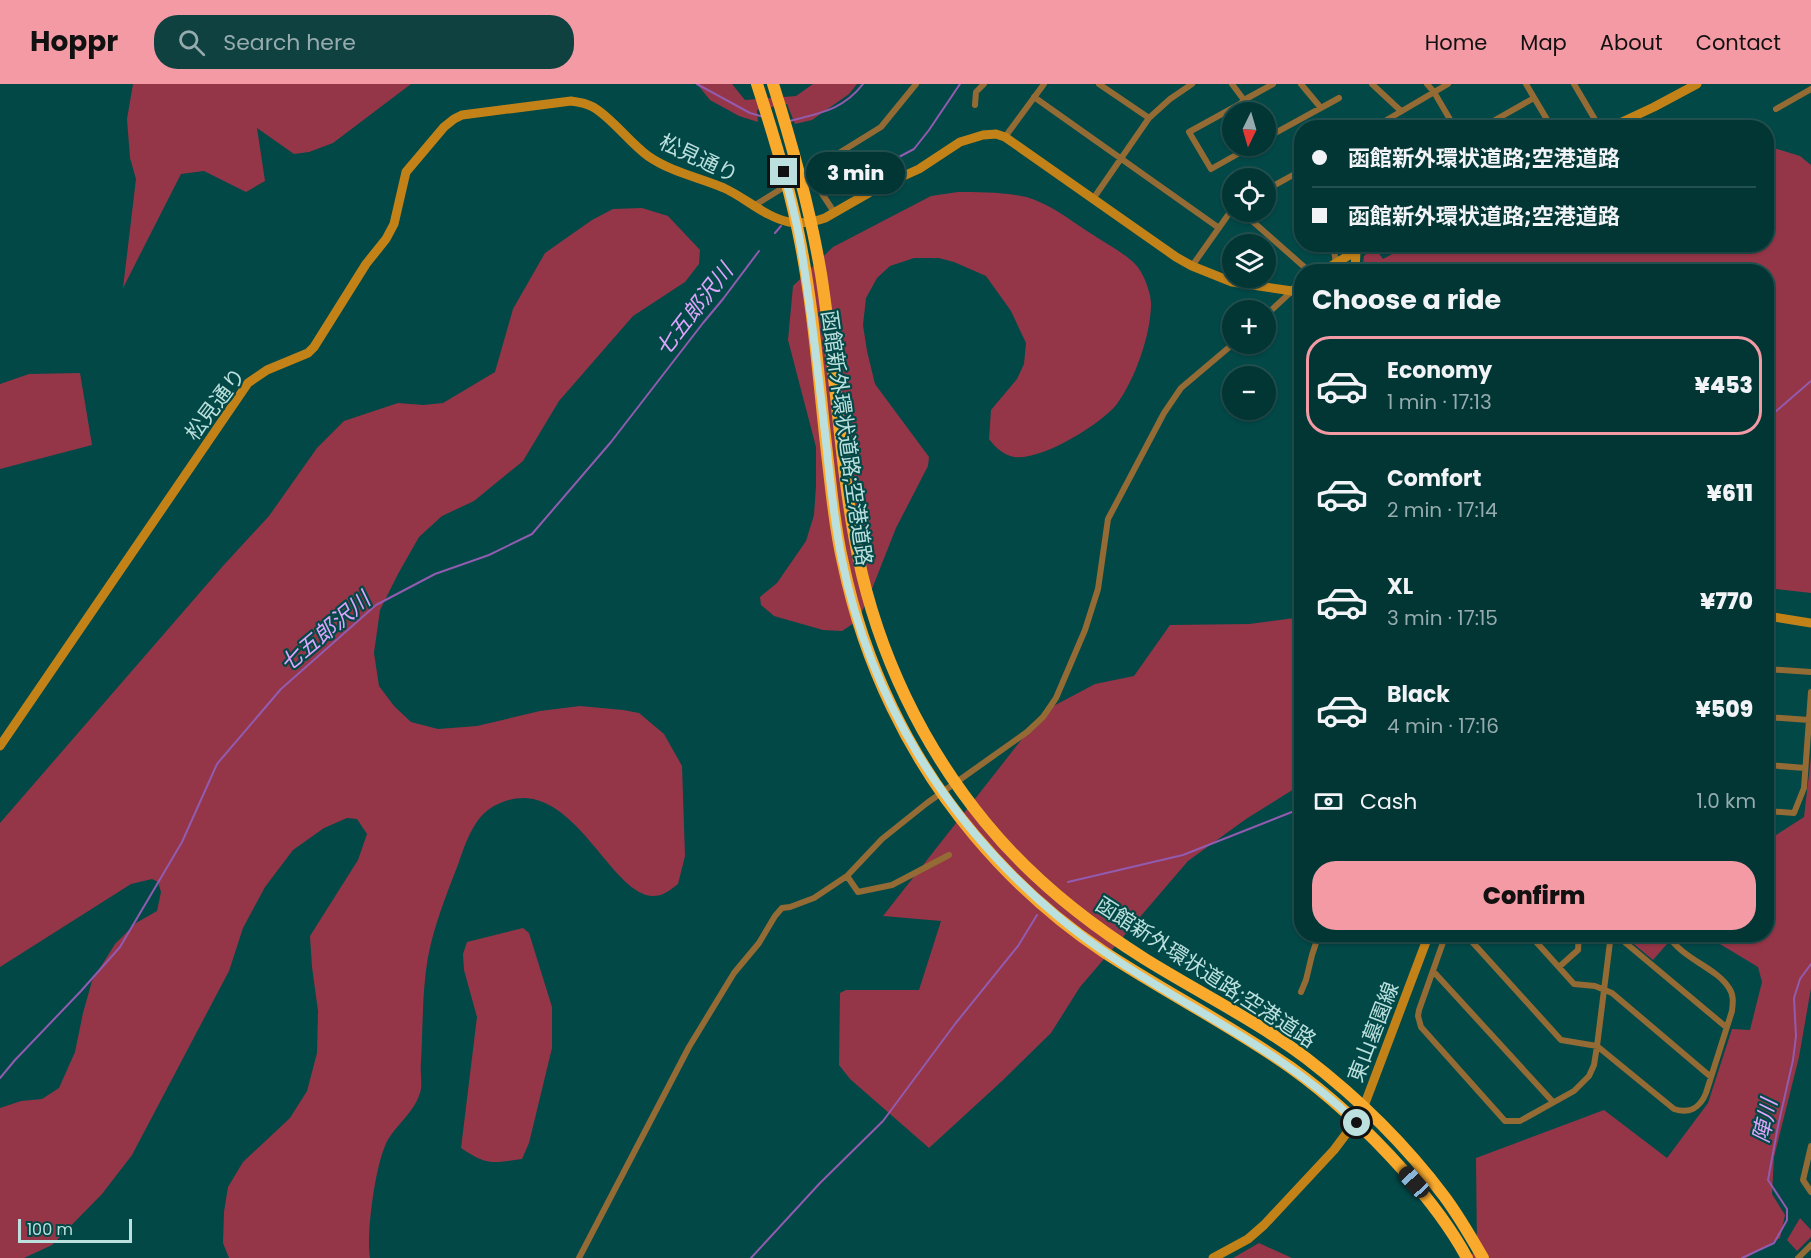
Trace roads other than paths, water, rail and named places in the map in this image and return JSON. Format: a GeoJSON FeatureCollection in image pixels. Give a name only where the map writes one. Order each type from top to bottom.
{"type":"FeatureCollection","features":[{"type":"Feature","properties":{"kind":"highway","name":"函館新外環状道路;空港道路"},"geometry":{"type":"LineString","coordinates":[[757,84],[784,172],[799,233],[836,525],[851,598],[877,675],[896,716],[921,760],[948,801],[997,860],[1027,891],[1066,924],[1101,950],[1242,1035],[1292,1069],[1343,1109],[1385,1150],[1428,1198],[1467,1258]]}},
{"type":"Feature","properties":{"kind":"highway","name":"函館新外環状道路;空港道路"},"geometry":{"type":"LineString","coordinates":[[773,84],[799,168],[821,276],[851,522],[867,594],[892,669],[935,752],[956,784],[1010,850],[1077,912],[1142,957],[1304,1057],[1354,1097],[1398,1140],[1446,1198],[1483,1258]]}},
{"type":"Feature","properties":{"kind":"street"},"geometry":{"type":"LineString","coordinates":[[755,205],[881,127],[916,84]]}},
{"type":"Feature","properties":{"kind":"street"},"geometry":{"type":"LineString","coordinates":[[975,105],[976,92],[984,84]]}},
{"type":"Feature","properties":{"kind":"street"},"geometry":{"type":"LineString","coordinates":[[1044,84],[1005,137],[1192,266],[1232,282],[1292,291]]}},
{"type":"Feature","properties":{"kind":"street"},"geometry":{"type":"LineString","coordinates":[[1100,84],[1149,118]]}},
{"type":"Feature","properties":{"kind":"street"},"geometry":{"type":"LineString","coordinates":[[1093,199],[1149,118],[1170,99],[1192,84]]}},
{"type":"Feature","properties":{"kind":"street"},"geometry":{"type":"LineString","coordinates":[[1232,84],[1244,100],[1273,84]]}},
{"type":"Feature","properties":{"kind":"street"},"geometry":{"type":"LineString","coordinates":[[1300,84],[1321,108]]}},
{"type":"Feature","properties":{"kind":"street"},"geometry":{"type":"LineString","coordinates":[[1372,84],[1401,111]]}},
{"type":"Feature","properties":{"kind":"street"},"geometry":{"type":"LineString","coordinates":[[1427,84],[1450,120]]}},
{"type":"Feature","properties":{"kind":"street"},"geometry":{"type":"LineString","coordinates":[[1386,120],[1448,84]]}},
{"type":"Feature","properties":{"kind":"street"},"geometry":{"type":"LineString","coordinates":[[1526,84],[1547,120]]}},
{"type":"Feature","properties":{"kind":"street"},"geometry":{"type":"LineString","coordinates":[[1574,84],[1595,120]]}},
{"type":"Feature","properties":{"kind":"street"},"geometry":{"type":"LineString","coordinates":[[1626,120],[1697,84]]}},
{"type":"Feature","properties":{"kind":"street"},"geometry":{"type":"LineString","coordinates":[[1776,109],[1811,89],[1808,84]]}},
{"type":"Feature","properties":{"kind":"street"},"geometry":{"type":"LineString","coordinates":[[1034,97],[1219,228]]}},
{"type":"Feature","properties":{"kind":"street"},"geometry":{"type":"LineString","coordinates":[[1299,120],[1339,98]]}},
{"type":"Feature","properties":{"kind":"street"},"geometry":{"type":"LineString","coordinates":[[1495,120],[1534,98]]}},
{"type":"Feature","properties":{"kind":"street","name":"松見通り"},"geometry":{"type":"LineString","coordinates":[[0,746],[248,383],[267,369],[308,353],[314,347],[394,224],[406,172],[428,145],[462,114],[571,101],[582,103],[599,111],[627,138],[668,168],[727,189],[771,215],[788,222],[800,223],[818,221],[879,187],[919,169],[960,142],[982,135],[996,134],[1005,137]]}},
{"type":"Feature","properties":{"kind":"street"},"geometry":{"type":"LineString","coordinates":[[1222,114],[1189,132],[1211,169],[1234,156]]}},
{"type":"Feature","properties":{"kind":"street"},"geometry":{"type":"LineString","coordinates":[[1276,133],[1294,123]]}},
{"type":"Feature","properties":{"kind":"street"},"geometry":{"type":"LineString","coordinates":[[808,172],[834,212]]}},
{"type":"Feature","properties":{"kind":"street"},"geometry":{"type":"LineString","coordinates":[[1276,184],[1294,174]]}},
{"type":"Feature","properties":{"kind":"street"},"geometry":{"type":"LineString","coordinates":[[1192,266],[1223,222]]}},
{"type":"Feature","properties":{"kind":"street"},"geometry":{"type":"LineString","coordinates":[[1253,222],[1301,264]]}},
{"type":"Feature","properties":{"kind":"street"},"geometry":{"type":"LineString","coordinates":[[1334,252],[1336,263],[1354,252]]}},
{"type":"Feature","properties":{"kind":"street"},"geometry":{"type":"LineString","coordinates":[[1276,306],[1292,291]]}},
{"type":"Feature","properties":{"kind":"street"},"geometry":{"type":"LineString","coordinates":[[579,1258],[689,1047],[734,973],[759,943],[775,916],[782,908],[814,897],[847,876],[882,839],[927,803],[1027,732],[1043,717],[1056,698],[1085,630],[1098,589],[1108,519],[1164,413],[1181,387],[1222,353]]}},
{"type":"Feature","properties":{"kind":"street"},"geometry":{"type":"LineString","coordinates":[[1774,617],[1811,623]]}},
{"type":"Feature","properties":{"kind":"street"},"geometry":{"type":"LineString","coordinates":[[1774,669],[1811,672]]}},
{"type":"Feature","properties":{"kind":"street"},"geometry":{"type":"LineString","coordinates":[[1774,812],[1794,813],[1804,788],[1811,692]]}},
{"type":"Feature","properties":{"kind":"street"},"geometry":{"type":"LineString","coordinates":[[1774,718],[1809,720]]}},
{"type":"Feature","properties":{"kind":"street"},"geometry":{"type":"LineString","coordinates":[[1774,766],[1805,768]]}},
{"type":"Feature","properties":{"kind":"street"},"geometry":{"type":"LineString","coordinates":[[847,876],[858,892],[869,890],[892,885],[949,855]]}},
{"type":"Feature","properties":{"kind":"street"},"geometry":{"type":"LineString","coordinates":[[1301,992],[1316,942]]}},
{"type":"Feature","properties":{"kind":"street","name":"東山墓園線"},"geometry":{"type":"LineString","coordinates":[[1213,1258],[1248,1239],[1264,1225],[1347,1134],[1361,1113],[1370,1092],[1426,942]]}},
{"type":"Feature","properties":{"kind":"street"},"geometry":{"type":"LineString","coordinates":[[1443,942],[1419,1010],[1421,1027],[1505,1120],[1520,1121],[1574,1091],[1586,1081],[1592,1071],[1612,942]]}},
{"type":"Feature","properties":{"kind":"street"},"geometry":{"type":"LineString","coordinates":[[1472,942],[1561,1040],[1597,1046],[1674,1109],[1680,1111],[1691,1110],[1701,1104],[1733,1006],[1728,986],[1718,976],[1681,951],[1674,942]]}},
{"type":"Feature","properties":{"kind":"street"},"geometry":{"type":"LineString","coordinates":[[1536,942],[1574,984],[1595,986],[1611,993],[1711,1077]]}},
{"type":"Feature","properties":{"kind":"street"},"geometry":{"type":"LineString","coordinates":[[1559,967],[1578,950],[1578,942]]}},
{"type":"Feature","properties":{"kind":"street"},"geometry":{"type":"LineString","coordinates":[[1623,942],[1726,1028]]}},
{"type":"Feature","properties":{"kind":"street"},"geometry":{"type":"LineString","coordinates":[[1433,971],[1553,1102]]}},
{"type":"Feature","properties":{"kind":"street"},"geometry":{"type":"LineString","coordinates":[[1811,1146],[1803,1180],[1811,1192]]}},
{"type":"Feature","properties":{"kind":"street"},"geometry":{"type":"LineString","coordinates":[[1798,1258],[1811,1245]]}},
{"type":"Feature","properties":{"kind":"waterway"},"geometry":{"type":"LineString","coordinates":[[697,84],[750,113],[764,117]]}},
{"type":"Feature","properties":{"kind":"waterway"},"geometry":{"type":"LineString","coordinates":[[790,121],[821,113],[839,105],[863,84]]}},
{"type":"Feature","properties":{"kind":"waterway","name":"七五郎沢川"},"geometry":{"type":"LineString","coordinates":[[833,194],[849,188],[865,175],[914,149],[960,84]]}},
{"type":"Feature","properties":{"kind":"waterway","name":"七五郎沢川"},"geometry":{"type":"LineString","coordinates":[[775,233],[781,226]]}},
{"type":"Feature","properties":{"kind":"waterway","name":"七五郎沢川"},"geometry":{"type":"LineString","coordinates":[[0,1078],[120,947],[182,842],[217,764],[281,689],[376,605],[435,574],[489,555],[532,534],[611,442],[759,251]]}},
{"type":"Feature","properties":{"kind":"waterway"},"geometry":{"type":"LineString","coordinates":[[1774,413],[1811,381]]}},
{"type":"Feature","properties":{"kind":"waterway"},"geometry":{"type":"LineString","coordinates":[[1068,882],[1183,855],[1294,811]]}},
{"type":"Feature","properties":{"kind":"waterway"},"geometry":{"type":"LineString","coordinates":[[751,1258],[820,1183],[883,1121],[955,1024],[1018,946],[1037,915]]}},
{"type":"Feature","properties":{"kind":"waterway","name":"陣川"},"geometry":{"type":"LineString","coordinates":[[1742,1258],[1774,1243],[1787,1220],[1787,1209],[1768,1180],[1793,1060],[1796,1036],[1794,998],[1800,979],[1811,964]]}}]}
